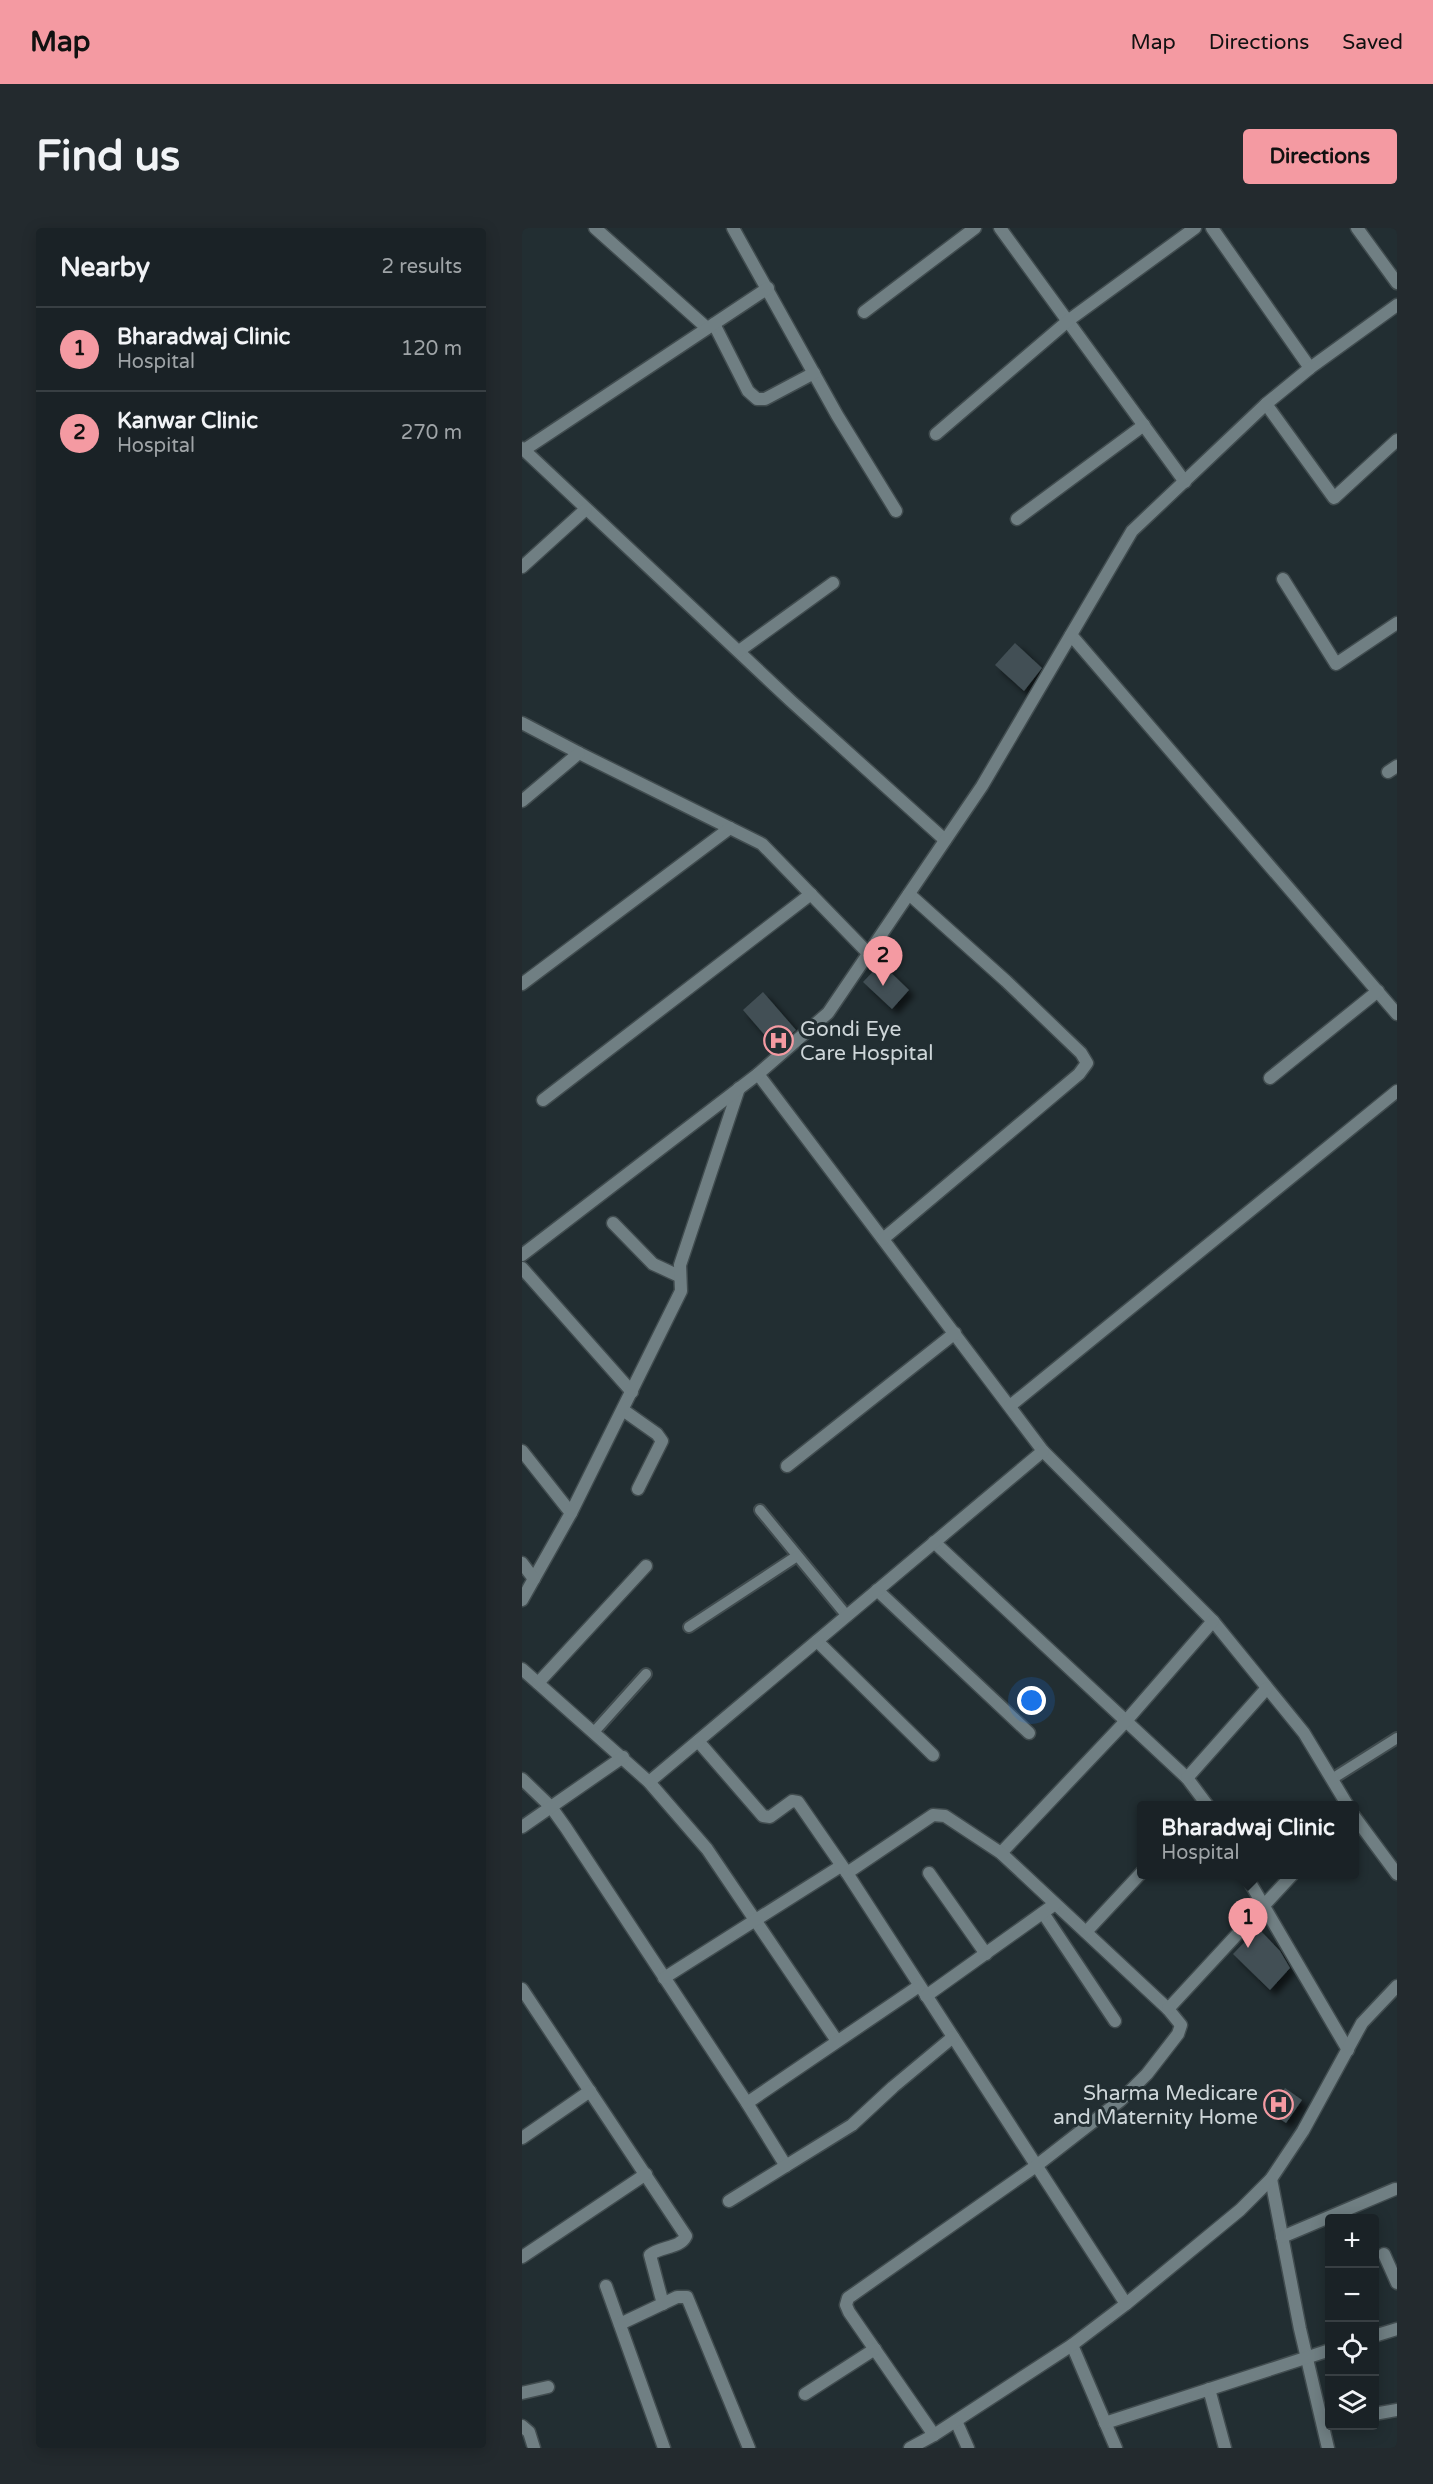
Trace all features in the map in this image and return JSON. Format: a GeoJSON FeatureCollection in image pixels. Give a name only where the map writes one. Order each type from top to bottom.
{"type":"FeatureCollection","features":[{"type":"Feature","properties":{"kind":"street"},"geometry":{"type":"LineString","coordinates":[[595,228],[710,326],[748,391],[757,399],[765,399],[814,373]]}},
{"type":"Feature","properties":{"kind":"street"},"geometry":{"type":"LineString","coordinates":[[732,228],[896,511]]}},
{"type":"Feature","properties":{"kind":"street"},"geometry":{"type":"LineString","coordinates":[[864,312],[975,228]]}},
{"type":"Feature","properties":{"kind":"street"},"geometry":{"type":"LineString","coordinates":[[1000,228],[1185,482]]}},
{"type":"Feature","properties":{"kind":"street"},"geometry":{"type":"LineString","coordinates":[[936,434],[1069,320],[1195,228]]}},
{"type":"Feature","properties":{"kind":"street"},"geometry":{"type":"LineString","coordinates":[[1212,228],[1310,368]]}},
{"type":"Feature","properties":{"kind":"street"},"geometry":{"type":"LineString","coordinates":[[1357,228],[1397,283]]}},
{"type":"Feature","properties":{"kind":"street"},"geometry":{"type":"LineString","coordinates":[[768,288],[523,449],[791,701],[945,840]]}},
{"type":"Feature","properties":{"kind":"street"},"geometry":{"type":"LineString","coordinates":[[522,1255],[758,1074],[828,1013],[982,786],[1132,531],[1266,404],[1310,368],[1397,305]]}},
{"type":"Feature","properties":{"kind":"street"},"geometry":{"type":"LineString","coordinates":[[1266,404],[1335,498],[1397,440]]}},
{"type":"Feature","properties":{"kind":"street"},"geometry":{"type":"LineString","coordinates":[[1017,519],[1144,424]]}},
{"type":"Feature","properties":{"kind":"street"},"geometry":{"type":"LineString","coordinates":[[522,567],[586,509]]}},
{"type":"Feature","properties":{"kind":"street"},"geometry":{"type":"LineString","coordinates":[[1283,579],[1336,664],[1397,622]]}},
{"type":"Feature","properties":{"kind":"street"},"geometry":{"type":"LineString","coordinates":[[739,651],[833,583]]}},
{"type":"Feature","properties":{"kind":"street"},"geometry":{"type":"LineString","coordinates":[[1071,635],[1397,1014]]}},
{"type":"Feature","properties":{"kind":"street"},"geometry":{"type":"LineString","coordinates":[[522,723],[762,844],[868,953]]}},
{"type":"Feature","properties":{"kind":"street"},"geometry":{"type":"LineString","coordinates":[[522,801],[579,753]]}},
{"type":"Feature","properties":{"kind":"street"},"geometry":{"type":"LineString","coordinates":[[522,984],[730,828]]}},
{"type":"Feature","properties":{"kind":"street"},"geometry":{"type":"LineString","coordinates":[[543,1100],[811,894]]}},
{"type":"Feature","properties":{"kind":"street"},"geometry":{"type":"LineString","coordinates":[[883,1239],[1079,1074],[1086,1064],[1081,1053],[1015,989],[909,894]]}},
{"type":"Feature","properties":{"kind":"street"},"geometry":{"type":"LineString","coordinates":[[1269,1078],[1378,991]]}},
{"type":"Feature","properties":{"kind":"street"},"geometry":{"type":"LineString","coordinates":[[758,1074],[1043,1451],[1213,1621],[1304,1733],[1345,1801]]}},
{"type":"Feature","properties":{"kind":"street"},"geometry":{"type":"LineString","coordinates":[[522,1600],[571,1513],[681,1291],[680,1264],[739,1088]]}},
{"type":"Feature","properties":{"kind":"street"},"geometry":{"type":"LineString","coordinates":[[1010,1406],[1397,1092]]}},
{"type":"Feature","properties":{"kind":"street"},"geometry":{"type":"LineString","coordinates":[[613,1223],[653,1264],[679,1276]]}},
{"type":"Feature","properties":{"kind":"street"},"geometry":{"type":"LineString","coordinates":[[522,1268],[632,1392]]}},
{"type":"Feature","properties":{"kind":"street"},"geometry":{"type":"LineString","coordinates":[[787,1467],[955,1333]]}},
{"type":"Feature","properties":{"kind":"street"},"geometry":{"type":"LineString","coordinates":[[623,1410],[657,1434],[662,1441],[638,1489]]}},
{"type":"Feature","properties":{"kind":"street"},"geometry":{"type":"LineString","coordinates":[[522,1451],[571,1513]]}},
{"type":"Feature","properties":{"kind":"street"},"geometry":{"type":"LineString","coordinates":[[650,1782],[1043,1451]]}},
{"type":"Feature","properties":{"kind":"street"},"geometry":{"type":"LineString","coordinates":[[934,1542],[1187,1778],[1203,1801]]}},
{"type":"Feature","properties":{"kind":"street"},"geometry":{"type":"LineString","coordinates":[[522,1563],[534,1579]]}},
{"type":"Feature","properties":{"kind":"street"},"geometry":{"type":"LineString","coordinates":[[538,1683],[646,1566]]}},
{"type":"Feature","properties":{"kind":"street"},"geometry":{"type":"LineString","coordinates":[[878,1590],[1029,1733]]}},
{"type":"Feature","properties":{"kind":"street"},"geometry":{"type":"LineString","coordinates":[[1001,1853],[1126,1720],[1213,1621]]}},
{"type":"Feature","properties":{"kind":"street"},"geometry":{"type":"LineString","coordinates":[[817,1641],[933,1755]]}},
{"type":"Feature","properties":{"kind":"street"},"geometry":{"type":"LineString","coordinates":[[522,1668],[650,1782],[707,1850],[837,2041]]}},
{"type":"Feature","properties":{"kind":"street"},"geometry":{"type":"LineString","coordinates":[[1187,1778],[1267,1688]]}},
{"type":"Feature","properties":{"kind":"street"},"geometry":{"type":"LineString","coordinates":[[698,1742],[763,1816],[770,1817],[792,1801],[798,1802],[844,1869],[1126,2304]]}},
{"type":"Feature","properties":{"kind":"street"},"geometry":{"type":"LineString","coordinates":[[522,1827],[623,1757]]}},
{"type":"Feature","properties":{"kind":"street"},"geometry":{"type":"LineString","coordinates":[[522,1779],[551,1807],[747,2103],[786,2166]]}},
{"type":"Feature","properties":{"kind":"street"},"geometry":{"type":"LineString","coordinates":[[664,1978],[755,1920],[927,1819],[940,1814],[1001,1853],[1168,2009],[1181,2025],[1181,2029],[1147,2074],[1121,2100],[1036,2166],[848,2298],[846,2305],[849,2312],[934,2435]]}},
{"type":"Feature","properties":{"kind":"street"},"geometry":{"type":"LineString","coordinates":[[1359,1823],[1397,1874]]}},
{"type":"Feature","properties":{"kind":"street"},"geometry":{"type":"LineString","coordinates":[[928,1873],[986,1954]]}},
{"type":"Feature","properties":{"kind":"street"},"geometry":{"type":"LineString","coordinates":[[1086,1932],[1137,1877]]}},
{"type":"Feature","properties":{"kind":"street"},"geometry":{"type":"LineString","coordinates":[[1247,1879],[1348,2050]]}},
{"type":"Feature","properties":{"kind":"street"},"geometry":{"type":"LineString","coordinates":[[1168,2009],[1289,1879]]}},
{"type":"Feature","properties":{"kind":"street"},"geometry":{"type":"LineString","coordinates":[[747,2103],[837,2041],[986,1954],[1055,1904]]}},
{"type":"Feature","properties":{"kind":"street"},"geometry":{"type":"LineString","coordinates":[[1043,1913],[1115,2021]]}},
{"type":"Feature","properties":{"kind":"street"},"geometry":{"type":"LineString","coordinates":[[910,2448],[934,2435],[1072,2345],[1126,2304],[1240,2210],[1270,2179],[1303,2131],[1362,2023],[1397,1986]]}},
{"type":"Feature","properties":{"kind":"street"},"geometry":{"type":"LineString","coordinates":[[522,1989],[686,2236],[679,2243],[650,2255],[663,2304]]}},
{"type":"Feature","properties":{"kind":"street"},"geometry":{"type":"LineString","coordinates":[[729,2201],[852,2125],[953,2037]]}},
{"type":"Feature","properties":{"kind":"street"},"geometry":{"type":"LineString","coordinates":[[522,2138],[590,2091]]}},
{"type":"Feature","properties":{"kind":"street"},"geometry":{"type":"LineString","coordinates":[[522,2257],[646,2174]]}},
{"type":"Feature","properties":{"kind":"street"},"geometry":{"type":"LineString","coordinates":[[1270,2179],[1307,2357],[1325,2418]]}},
{"type":"Feature","properties":{"kind":"street"},"geometry":{"type":"LineString","coordinates":[[1282,2237],[1395,2189]]}},
{"type":"Feature","properties":{"kind":"street"},"geometry":{"type":"LineString","coordinates":[[1384,2253],[1397,2283]]}},
{"type":"Feature","properties":{"kind":"street"},"geometry":{"type":"LineString","coordinates":[[606,2286],[664,2448]]}},
{"type":"Feature","properties":{"kind":"street"},"geometry":{"type":"LineString","coordinates":[[620,2324],[683,2296],[690,2301],[749,2448]]}},
{"type":"Feature","properties":{"kind":"street"},"geometry":{"type":"LineString","coordinates":[[1379,2334],[1397,2329]]}},
{"type":"Feature","properties":{"kind":"street"},"geometry":{"type":"LineString","coordinates":[[1072,2345],[1116,2448]]}},
{"type":"Feature","properties":{"kind":"street"},"geometry":{"type":"LineString","coordinates":[[806,2394],[875,2349]]}},
{"type":"Feature","properties":{"kind":"street"},"geometry":{"type":"LineString","coordinates":[[1105,2423],[1325,2351]]}},
{"type":"Feature","properties":{"kind":"street"},"geometry":{"type":"LineString","coordinates":[[522,2393],[548,2387]]}},
{"type":"Feature","properties":{"kind":"street"},"geometry":{"type":"LineString","coordinates":[[1209,2389],[1225,2448]]}},
{"type":"Feature","properties":{"kind":"street"},"geometry":{"type":"LineString","coordinates":[[1379,2413],[1397,2410]]}},
{"type":"Feature","properties":{"kind":"street"},"geometry":{"type":"LineString","coordinates":[[956,2421],[968,2448]]}},
{"type":"Feature","properties":{"kind":"street"},"geometry":{"type":"LineString","coordinates":[[522,2426],[529,2432],[534,2448]]}},
{"type":"Feature","properties":{"kind":"street"},"geometry":{"type":"LineString","coordinates":[[1327,2430],[1328,2448]]}},
{"type":"Feature","properties":{"kind":"lane"},"geometry":{"type":"LineString","coordinates":[[760,1510],[847,1616]]}},
{"type":"Feature","properties":{"kind":"lane"},"geometry":{"type":"LineString","coordinates":[[689,1627],[797,1556]]}},
{"type":"Feature","properties":{"kind":"lane"},"geometry":{"type":"LineString","coordinates":[[594,1732],[646,1674]]}},
{"type":"Feature","properties":{"kind":"lane"},"geometry":{"type":"LineString","coordinates":[[1332,1779],[1397,1738]]}},
{"type":"Feature","properties":{"kind":"building"},"geometry":{"type":"Polygon","coordinates":[[[1015,643],[1042,668],[1024,691],[995,665],[1015,643]]]}},
{"type":"Feature","properties":{"kind":"building"},"geometry":{"type":"Polygon","coordinates":[[[881,963],[909,990],[892,1009],[863,982],[881,963]]]}},
{"type":"Feature","properties":{"kind":"building"},"geometry":{"type":"Polygon","coordinates":[[[763,992],[796,1030],[776,1048],[743,1010],[763,992]]]}},
{"type":"Feature","properties":{"kind":"building"},"geometry":{"type":"Polygon","coordinates":[[[1258,1928],[1280,1951],[1290,1968],[1270,1990],[1233,1954],[1258,1928]]]}},
{"type":"Feature","properties":{"kind":"building"},"geometry":{"type":"Polygon","coordinates":[[[1285,2088],[1302,2100],[1286,2123],[1270,2112],[1285,2088]]]}},
{"type":"Feature","properties":{"kind":"place","name":"Kanwar Clinic"},"geometry":{"type":"Point","coordinates":[883,986]}},
{"type":"Feature","properties":{"kind":"place","name":"Gondi Eye Care Hospital"},"geometry":{"type":"Point","coordinates":[779,1041]}},
{"type":"Feature","properties":{"kind":"place","name":"Bharadwaj Clinic"},"geometry":{"type":"Point","coordinates":[1248,1948]}},
{"type":"Feature","properties":{"kind":"place","name":"Sharma Medicare and Maternity Home"},"geometry":{"type":"Point","coordinates":[1279,2105]}}]}
